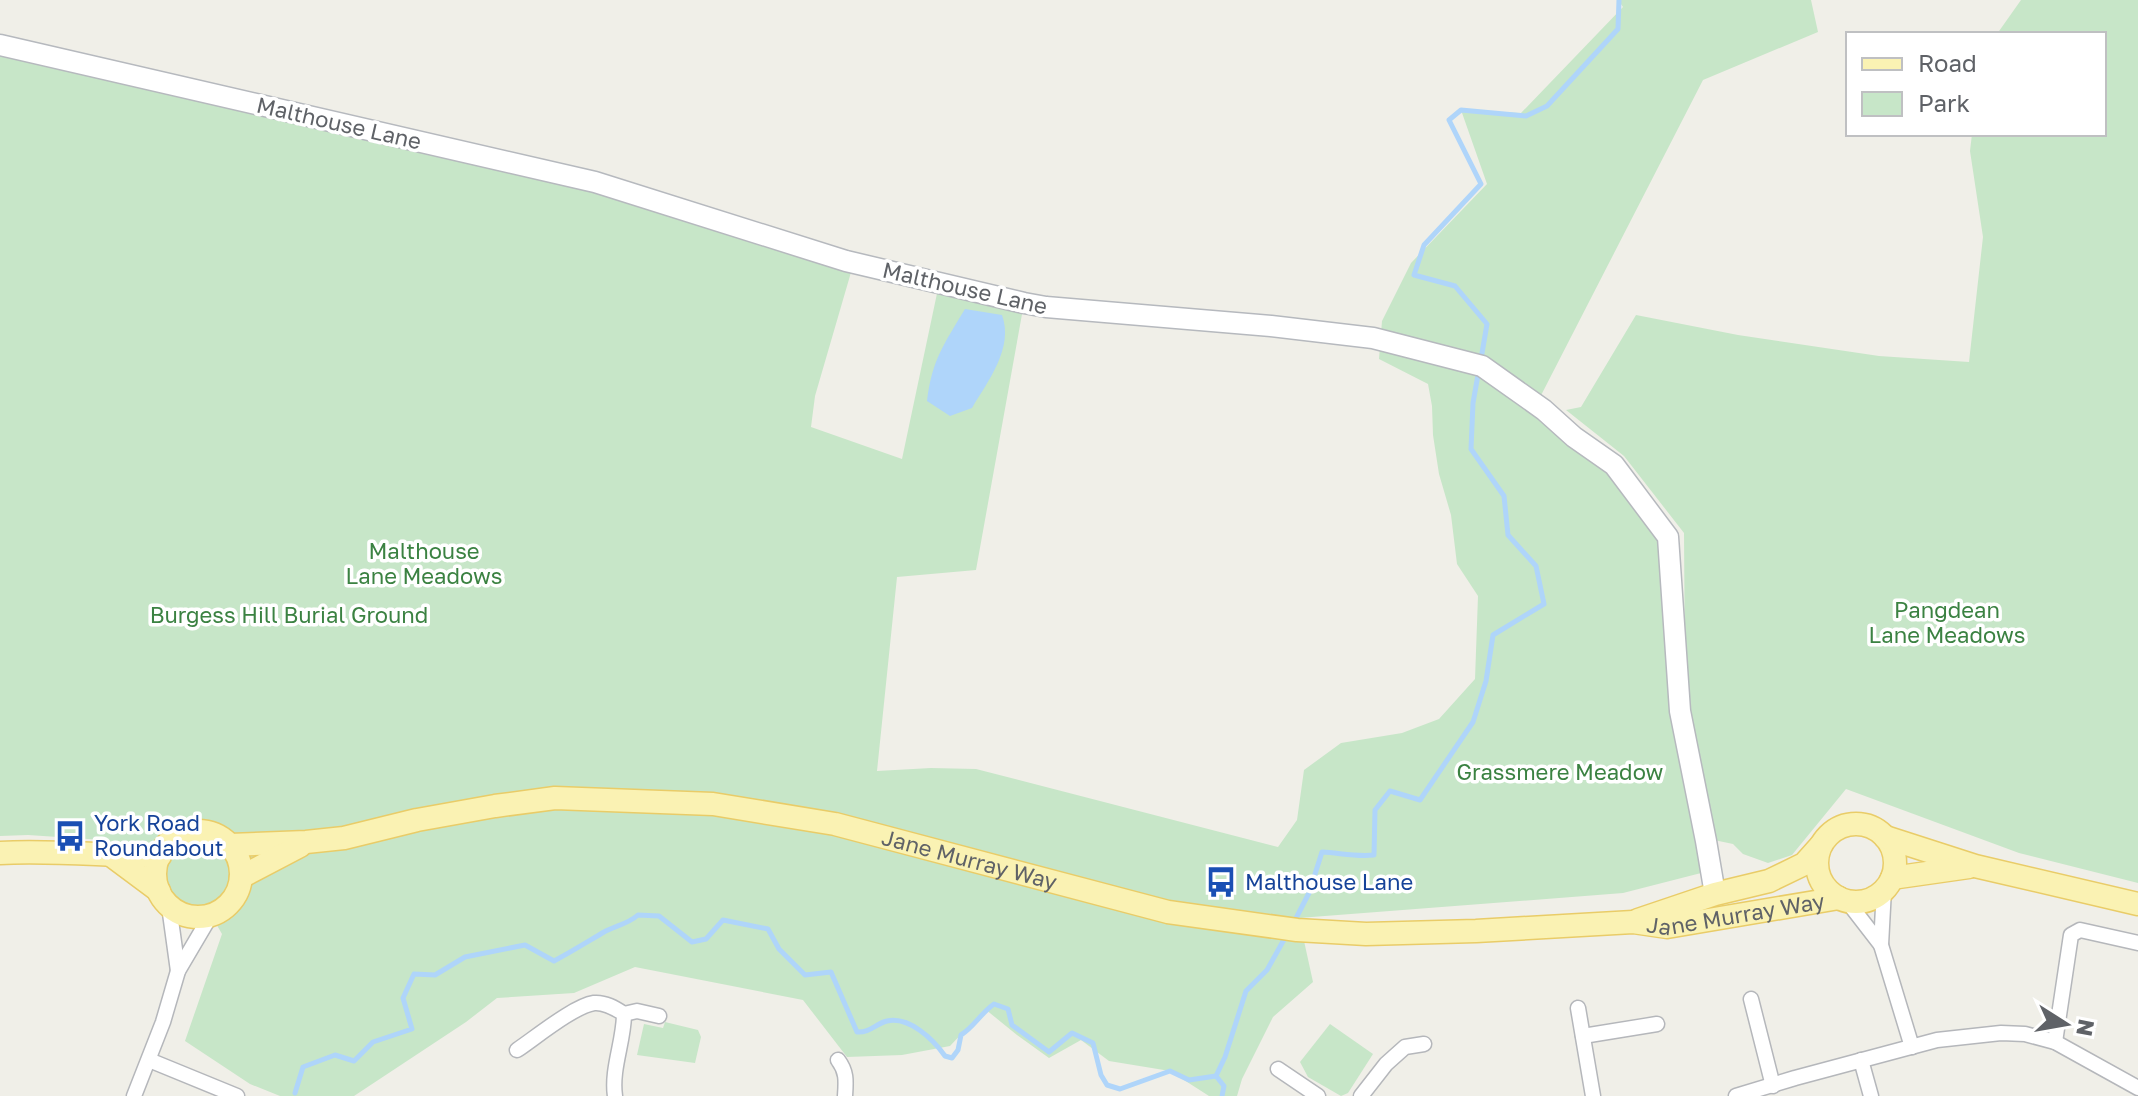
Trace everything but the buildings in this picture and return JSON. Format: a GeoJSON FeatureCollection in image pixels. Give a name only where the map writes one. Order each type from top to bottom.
{"type":"FeatureCollection","features":[{"type":"Feature","properties":{"kind":"main road","name":"Jane Murray Way"},"geometry":{"type":"LineString","coordinates":[[230,845],[344,838],[464,811],[555,798],[713,804],[835,824],[1168,912],[1287,929],[1366,934],[1633,922],[1667,927],[1843,900]]}},
{"type":"Feature","properties":{"kind":"main road"},"geometry":{"type":"LineString","coordinates":[[1888,884],[1894,856],[1885,837],[1876,830],[1865,825],[1843,826],[1831,832],[1823,842],[1818,853],[1819,876],[1830,892],[1843,900],[1867,900],[1888,884],[1975,866]]}},
{"type":"Feature","properties":{"kind":"main road"},"geometry":{"type":"LineString","coordinates":[[112,856],[164,898],[189,916],[200,917],[223,910],[238,890],[240,865],[230,845],[220,837],[198,832],[186,833],[166,846],[156,867],[156,879],[164,898]]}},
{"type":"Feature","properties":{"kind":"main road"},"geometry":{"type":"LineString","coordinates":[[1885,837],[1975,866],[2138,904]]}},
{"type":"Feature","properties":{"kind":"main road","name":"Jane Murray Way"},"geometry":{"type":"LineString","coordinates":[[241,877],[306,842]]}},
{"type":"Feature","properties":{"kind":"main road","name":"Jane Murray Way"},"geometry":{"type":"LineString","coordinates":[[1633,922],[1715,894],[1769,881],[1804,864],[1823,842]]}},
{"type":"Feature","properties":{"kind":"main road"},"geometry":{"type":"LineString","coordinates":[[0,853],[160,856]]}},
{"type":"Feature","properties":{"kind":"street","name":"Malthouse Lane"},"geometry":{"type":"LineString","coordinates":[[0,45],[595,182],[846,261],[1024,303],[1373,338],[1482,366],[1614,465],[1668,537],[1680,711],[1715,894]]}},
{"type":"Feature","properties":{"kind":"street"},"geometry":{"type":"LineString","coordinates":[[1881,945],[1888,884]]}},
{"type":"Feature","properties":{"kind":"street"},"geometry":{"type":"LineString","coordinates":[[164,898],[178,971]]}},
{"type":"Feature","properties":{"kind":"street"},"geometry":{"type":"LineString","coordinates":[[1843,900],[1881,945],[1912,1047]]}},
{"type":"Feature","properties":{"kind":"street"},"geometry":{"type":"LineString","coordinates":[[134,1096],[163,1022],[178,971],[211,915]]}},
{"type":"Feature","properties":{"kind":"street"},"geometry":{"type":"LineString","coordinates":[[2055,1042],[2071,935],[2080,930],[2138,943]]}},
{"type":"Feature","properties":{"kind":"street"},"geometry":{"type":"LineString","coordinates":[[1751,999],[1773,1086]]}},
{"type":"Feature","properties":{"kind":"street"},"geometry":{"type":"LineString","coordinates":[[517,1050],[576,1010],[595,1003],[609,1005],[624,1014],[637,1011],[659,1016]]}},
{"type":"Feature","properties":{"kind":"street"},"geometry":{"type":"LineString","coordinates":[[1578,1008],[1593,1096]]}},
{"type":"Feature","properties":{"kind":"street"},"geometry":{"type":"LineString","coordinates":[[615,1096],[615,1073],[624,1032],[624,1014]]}},
{"type":"Feature","properties":{"kind":"street"},"geometry":{"type":"LineString","coordinates":[[1583,1036],[1657,1024]]}},
{"type":"Feature","properties":{"kind":"street"},"geometry":{"type":"LineString","coordinates":[[1736,1096],[1937,1040],[2001,1033],[2025,1034],[2055,1042],[2138,1088]]}},
{"type":"Feature","properties":{"kind":"street"},"geometry":{"type":"LineString","coordinates":[[1361,1096],[1386,1064],[1405,1047],[1424,1044]]}},
{"type":"Feature","properties":{"kind":"street"},"geometry":{"type":"LineString","coordinates":[[149,1060],[237,1096]]}},
{"type":"Feature","properties":{"kind":"street"},"geometry":{"type":"LineString","coordinates":[[838,1060],[847,1077],[845,1096]]}},
{"type":"Feature","properties":{"kind":"street"},"geometry":{"type":"LineString","coordinates":[[1861,1060],[1871,1096]]}},
{"type":"Feature","properties":{"kind":"street"},"geometry":{"type":"LineString","coordinates":[[1278,1069],[1318,1096]]}},
{"type":"Feature","properties":{"kind":"green space","name":"Malthouse Lane Meadows"},"geometry":{"type":"Polygon","coordinates":[[[1618,0],[1811,0],[1818,32],[1703,80],[1534,409],[1607,472],[1663,541],[1705,872],[1623,893],[1299,918],[1313,982],[1273,1017],[1242,1079],[1237,1096],[1209,1096],[1170,1071],[1109,1061],[1081,1040],[1049,1058],[985,1009],[950,1046],[902,1055],[847,1057],[803,1000],[635,967],[574,993],[497,998],[354,1096],[280,1096],[250,1084],[185,1041],[222,934],[211,915],[159,891],[103,840],[0,836],[0,45],[595,182],[854,262],[815,396],[811,427],[902,459],[939,284],[1024,303],[976,570],[897,577],[877,771],[976,769],[1278,847],[1297,820],[1304,770],[1341,743],[1402,733],[1439,719],[1475,679],[1478,596],[1457,564],[1451,515],[1439,474],[1428,384],[1379,359],[1382,321],[1411,263],[1487,184],[1461,110],[1521,113],[1623,7],[1618,0]]]}},
{"type":"Feature","properties":{"kind":"green space","name":"Pangdean Lane Meadows"},"geometry":{"type":"Polygon","coordinates":[[[2021,0],[2138,0],[2138,883],[2019,853],[1846,789],[1792,855],[1768,863],[1743,854],[1733,844],[1714,840],[1685,676],[1684,533],[1624,456],[1566,410],[1581,407],[1636,315],[1738,335],[1879,356],[1969,362],[1983,237],[1970,151],[1972,136],[2106,136],[2106,32],[1998,32],[2021,0]]]}},
{"type":"Feature","properties":{"kind":"green space"},"geometry":{"type":"Polygon","coordinates":[[[665,1022],[698,1030],[701,1037],[695,1063],[637,1055],[644,1024],[663,1028],[665,1022]]]}},
{"type":"Feature","properties":{"kind":"green space"},"geometry":{"type":"Polygon","coordinates":[[[1330,1024],[1373,1054],[1348,1093],[1341,1096],[1308,1077],[1300,1062],[1330,1024]]]}},
{"type":"Feature","properties":{"kind":"water"},"geometry":{"type":"Polygon","coordinates":[[[965,309],[1002,315],[1005,340],[998,364],[972,408],[950,416],[927,401],[936,363],[965,309]]]}},
{"type":"Feature","properties":{"kind":"waterway"},"geometry":{"type":"LineString","coordinates":[[1481,359],[1487,324],[1455,286],[1414,275],[1424,245],[1481,184],[1449,120],[1461,110],[1526,116],[1547,106],[1618,29],[1619,0]]}},
{"type":"Feature","properties":{"kind":"waterway"},"geometry":{"type":"LineString","coordinates":[[1293,924],[1309,893],[1322,852],[1374,855],[1375,810],[1390,791],[1420,800],[1473,722],[1486,681],[1493,635],[1544,604],[1536,566],[1508,535],[1504,496],[1471,449],[1473,403],[1479,369]]}},
{"type":"Feature","properties":{"kind":"waterway"},"geometry":{"type":"LineString","coordinates":[[295,1093],[303,1067],[335,1055],[354,1061],[373,1042],[412,1029],[403,998],[414,974],[435,975],[465,957],[525,945],[554,961],[638,915],[659,916],[692,942],[706,939],[723,920],[768,929],[779,949],[805,975],[831,972],[857,1032],[887,1021],[904,1022],[920,1030],[945,1056],[952,1058],[958,1050],[961,1035],[994,1004],[1008,1009],[1012,1025],[1049,1052],[1072,1033],[1093,1043],[1101,1075],[1107,1085],[1120,1089],[1170,1071],[1189,1080],[1216,1076]]}},
{"type":"Feature","properties":{"kind":"waterway"},"geometry":{"type":"LineString","coordinates":[[1216,1076],[1246,991],[1267,970],[1286,936]]}},
{"type":"Feature","properties":{"kind":"waterway"},"geometry":{"type":"LineString","coordinates":[[1216,1076],[1224,1086],[1222,1096]]}},
{"type":"Feature","properties":{"kind":"place","name":"York Road Roundabout"},"geometry":{"type":"Point","coordinates":[70,836]}},
{"type":"Feature","properties":{"kind":"place","name":"Malthouse Lane"},"geometry":{"type":"Point","coordinates":[1221,882]}},
{"type":"Feature","properties":{"kind":"park label","name":"Burgess Hill Burial Ground"},"geometry":{"type":"Point","coordinates":[289,615]}},
{"type":"Feature","properties":{"kind":"park label","name":"Grassmere Meadow"},"geometry":{"type":"Point","coordinates":[1560,772]}}]}
